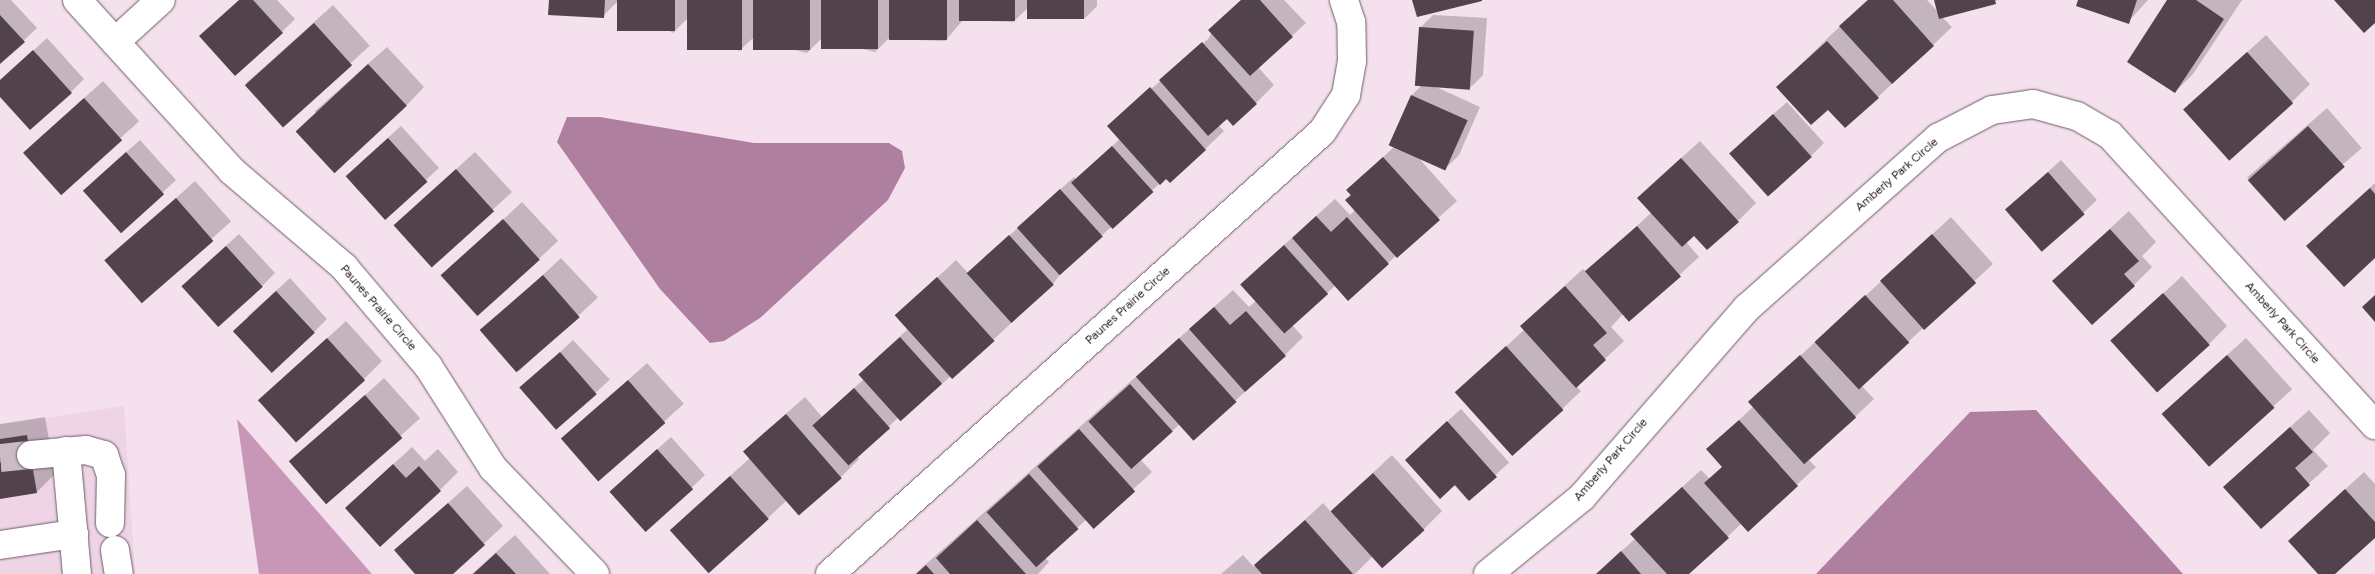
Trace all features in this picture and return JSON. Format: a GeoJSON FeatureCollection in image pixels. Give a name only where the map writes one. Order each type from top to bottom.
{"type":"FeatureCollection","features":[{"type":"Feature","properties":{"kind":"street","name":"Paunes Prairie Circle"},"geometry":{"type":"LineString","coordinates":[[77,0],[232,171],[344,267],[428,366],[493,468],[595,574]]}},
{"type":"Feature","properties":{"kind":"street"},"geometry":{"type":"LineString","coordinates":[[115,42],[161,0]]}},
{"type":"Feature","properties":{"kind":"street","name":"Paunes Prairie Circle"},"geometry":{"type":"LineString","coordinates":[[830,574],[1322,132],[1346,95],[1348,87],[1352,61],[1351,22],[1344,0]]}},
{"type":"Feature","properties":{"kind":"street","name":"Amberly Park Circle"},"geometry":{"type":"LineString","coordinates":[[1488,574],[1582,496],[1747,308],[1938,138],[1992,110],[2033,104],[2077,116],[2110,135],[2375,425]]}},
{"type":"Feature","properties":{"kind":"street"},"geometry":{"type":"LineString","coordinates":[[31,455],[86,450],[104,455],[111,474],[110,522]]}},
{"type":"Feature","properties":{"kind":"street"},"geometry":{"type":"LineString","coordinates":[[66,451],[77,574]]}},
{"type":"Feature","properties":{"kind":"street"},"geometry":{"type":"LineString","coordinates":[[0,545],[74,534]]}},
{"type":"Feature","properties":{"kind":"shaded area"},"geometry":{"type":"Polygon","coordinates":[[[567,117],[600,117],[754,143],[889,143],[902,151],[905,168],[888,200],[760,318],[724,341],[710,343],[660,289],[557,142],[567,117]]]}},
{"type":"Feature","properties":{"kind":"shaded area"},"geometry":{"type":"Polygon","coordinates":[[[124,406],[135,574],[0,574],[0,425],[124,406]]]}},
{"type":"Feature","properties":{"kind":"shaded area"},"geometry":{"type":"Polygon","coordinates":[[[2036,410],[2183,574],[1816,574],[1970,412],[2036,410]]]}},
{"type":"Feature","properties":{"kind":"shaded area"},"geometry":{"type":"Polygon","coordinates":[[[237,419],[372,574],[259,574],[237,419]]]}},
{"type":"Feature","properties":{"kind":"building"},"geometry":{"type":"Polygon","coordinates":[[[239,0],[253,0],[283,33],[235,76],[199,36],[239,0]]]}},
{"type":"Feature","properties":{"kind":"building"},"geometry":{"type":"Polygon","coordinates":[[[549,0],[605,0],[604,18],[548,15],[549,0]]]}},
{"type":"Feature","properties":{"kind":"building"},"geometry":{"type":"Polygon","coordinates":[[[617,0],[675,0],[675,31],[617,31],[617,0]]]}},
{"type":"Feature","properties":{"kind":"building"},"geometry":{"type":"Polygon","coordinates":[[[687,0],[742,0],[742,50],[687,50],[687,0]]]}},
{"type":"Feature","properties":{"kind":"building"},"geometry":{"type":"Polygon","coordinates":[[[753,0],[810,0],[810,50],[753,50],[753,0]]]}},
{"type":"Feature","properties":{"kind":"building"},"geometry":{"type":"Polygon","coordinates":[[[821,0],[878,0],[878,49],[821,49],[821,0]]]}},
{"type":"Feature","properties":{"kind":"building"},"geometry":{"type":"Polygon","coordinates":[[[889,0],[947,0],[947,40],[889,40],[889,0]]]}},
{"type":"Feature","properties":{"kind":"building"},"geometry":{"type":"Polygon","coordinates":[[[959,0],[1015,0],[1015,21],[959,21],[959,0]]]}},
{"type":"Feature","properties":{"kind":"building"},"geometry":{"type":"Polygon","coordinates":[[[1027,0],[1084,0],[1084,19],[1027,19],[1027,0]]]}},
{"type":"Feature","properties":{"kind":"building"},"geometry":{"type":"Polygon","coordinates":[[[1241,0],[1260,0],[1293,37],[1250,76],[1208,30],[1241,0]]]}},
{"type":"Feature","properties":{"kind":"building"},"geometry":{"type":"Polygon","coordinates":[[[1412,0],[1482,0],[1482,1],[1417,17],[1412,0]]]}},
{"type":"Feature","properties":{"kind":"building"},"geometry":{"type":"Polygon","coordinates":[[[1868,0],[1893,0],[1934,46],[1892,84],[1839,26],[1868,0]]]}},
{"type":"Feature","properties":{"kind":"building"},"geometry":{"type":"Polygon","coordinates":[[[1934,0],[1995,0],[1996,4],[1939,19],[1934,0]]]}},
{"type":"Feature","properties":{"kind":"building"},"geometry":{"type":"Polygon","coordinates":[[[2078,0],[2137,0],[2129,24],[2076,6],[2078,0]]]}},
{"type":"Feature","properties":{"kind":"building"},"geometry":{"type":"Polygon","coordinates":[[[2167,0],[2196,0],[2224,19],[2175,93],[2127,62],[2167,0]]]}},
{"type":"Feature","properties":{"kind":"building"},"geometry":{"type":"Polygon","coordinates":[[[2334,0],[2375,0],[2375,23],[2364,33],[2334,0]]]}},
{"type":"Feature","properties":{"kind":"building"},"geometry":{"type":"Polygon","coordinates":[[[0,15],[25,42],[0,64],[0,15]]]}},
{"type":"Feature","properties":{"kind":"building"},"geometry":{"type":"Polygon","coordinates":[[[314,23],[352,65],[283,128],[245,85],[314,23]]]}},
{"type":"Feature","properties":{"kind":"building"},"geometry":{"type":"Polygon","coordinates":[[[1419,27],[1474,31],[1470,90],[1415,86],[1419,27]]]}},
{"type":"Feature","properties":{"kind":"building"},"geometry":{"type":"Polygon","coordinates":[[[1827,41],[1879,98],[1845,128],[1828,110],[1811,125],[1776,87],[1827,41]]]}},
{"type":"Feature","properties":{"kind":"building"},"geometry":{"type":"Polygon","coordinates":[[[1202,42],[1257,104],[1233,126],[1227,119],[1208,136],[1159,80],[1202,42]]]}},
{"type":"Feature","properties":{"kind":"building"},"geometry":{"type":"Polygon","coordinates":[[[33,50],[72,93],[30,130],[0,97],[0,80],[33,50]]]}},
{"type":"Feature","properties":{"kind":"building"},"geometry":{"type":"Polygon","coordinates":[[[2247,52],[2293,103],[2229,161],[2183,110],[2247,52]]]}},
{"type":"Feature","properties":{"kind":"building"},"geometry":{"type":"Polygon","coordinates":[[[368,64],[407,106],[334,173],[296,132],[368,64]]]}},
{"type":"Feature","properties":{"kind":"building"},"geometry":{"type":"Polygon","coordinates":[[[1150,87],[1206,150],[1170,183],[1166,179],[1160,185],[1107,126],[1150,87]]]}},
{"type":"Feature","properties":{"kind":"building"},"geometry":{"type":"Polygon","coordinates":[[[1411,95],[1468,120],[1445,170],[1389,145],[1411,95]]]}},
{"type":"Feature","properties":{"kind":"building"},"geometry":{"type":"Polygon","coordinates":[[[84,98],[122,140],[61,195],[23,153],[84,98]]]}},
{"type":"Feature","properties":{"kind":"building"},"geometry":{"type":"Polygon","coordinates":[[[1773,114],[1812,157],[1768,197],[1729,153],[1773,114]]]}},
{"type":"Feature","properties":{"kind":"building"},"geometry":{"type":"Polygon","coordinates":[[[2308,126],[2345,167],[2285,221],[2248,180],[2308,126]]]}},
{"type":"Feature","properties":{"kind":"building"},"geometry":{"type":"Polygon","coordinates":[[[388,138],[427,182],[385,220],[346,176],[388,138]]]}},
{"type":"Feature","properties":{"kind":"building"},"geometry":{"type":"Polygon","coordinates":[[[1112,146],[1153,192],[1113,229],[1071,183],[1112,146]]]}},
{"type":"Feature","properties":{"kind":"building"},"geometry":{"type":"Polygon","coordinates":[[[126,152],[164,194],[121,233],[83,191],[126,152]]]}},
{"type":"Feature","properties":{"kind":"building"},"geometry":{"type":"Polygon","coordinates":[[[1383,157],[1440,220],[1397,258],[1345,200],[1351,195],[1346,190],[1383,157]]]}},
{"type":"Feature","properties":{"kind":"building"},"geometry":{"type":"Polygon","coordinates":[[[1681,158],[1739,222],[1707,250],[1694,236],[1682,247],[1637,198],[1681,158]]]}},
{"type":"Feature","properties":{"kind":"building"},"geometry":{"type":"Polygon","coordinates":[[[456,169],[494,211],[432,268],[394,225],[456,169]]]}},
{"type":"Feature","properties":{"kind":"building"},"geometry":{"type":"Polygon","coordinates":[[[2048,172],[2085,214],[2042,252],[2005,209],[2048,172]]]}},
{"type":"Feature","properties":{"kind":"building"},"geometry":{"type":"Polygon","coordinates":[[[2370,188],[2375,194],[2375,258],[2344,287],[2306,246],[2370,188]]]}},
{"type":"Feature","properties":{"kind":"building"},"geometry":{"type":"Polygon","coordinates":[[[1060,189],[1103,237],[1060,275],[1017,228],[1060,189]]]}},
{"type":"Feature","properties":{"kind":"building"},"geometry":{"type":"Polygon","coordinates":[[[176,198],[213,241],[142,303],[104,260],[176,198]]]}},
{"type":"Feature","properties":{"kind":"building"},"geometry":{"type":"Polygon","coordinates":[[[1316,216],[1331,232],[1347,217],[1389,264],[1348,301],[1292,238],[1316,216]]]}},
{"type":"Feature","properties":{"kind":"building"},"geometry":{"type":"Polygon","coordinates":[[[503,219],[540,260],[477,316],[441,275],[503,219]]]}},
{"type":"Feature","properties":{"kind":"building"},"geometry":{"type":"Polygon","coordinates":[[[1637,226],[1681,277],[1629,322],[1585,271],[1637,226]]]}},
{"type":"Feature","properties":{"kind":"building"},"geometry":{"type":"Polygon","coordinates":[[[2110,229],[2139,261],[2124,274],[2135,286],[2092,325],[2052,281],[2110,229]]]}},
{"type":"Feature","properties":{"kind":"building"},"geometry":{"type":"Polygon","coordinates":[[[1932,234],[1976,283],[1924,330],[1880,281],[1932,234]]]}},
{"type":"Feature","properties":{"kind":"building"},"geometry":{"type":"Polygon","coordinates":[[[1009,235],[1054,285],[1011,323],[967,273],[1009,235]]]}},
{"type":"Feature","properties":{"kind":"building"},"geometry":{"type":"Polygon","coordinates":[[[1284,245],[1328,294],[1284,334],[1240,284],[1284,245]]]}},
{"type":"Feature","properties":{"kind":"building"},"geometry":{"type":"Polygon","coordinates":[[[226,246],[263,287],[218,327],[181,286],[226,246]]]}},
{"type":"Feature","properties":{"kind":"building"},"geometry":{"type":"Polygon","coordinates":[[[543,275],[580,317],[516,372],[480,330],[543,275]]]}},
{"type":"Feature","properties":{"kind":"building"},"geometry":{"type":"Polygon","coordinates":[[[937,277],[995,341],[952,379],[895,315],[937,277]]]}},
{"type":"Feature","properties":{"kind":"building"},"geometry":{"type":"Polygon","coordinates":[[[1565,286],[1607,333],[1593,345],[1606,360],[1576,388],[1520,326],[1565,286]]]}},
{"type":"Feature","properties":{"kind":"building"},"geometry":{"type":"Polygon","coordinates":[[[276,291],[315,333],[272,373],[233,331],[276,291]]]}},
{"type":"Feature","properties":{"kind":"building"},"geometry":{"type":"Polygon","coordinates":[[[2163,293],[2210,345],[2157,393],[2110,341],[2163,293]]]}},
{"type":"Feature","properties":{"kind":"building"},"geometry":{"type":"Polygon","coordinates":[[[1865,295],[1909,343],[1859,390],[1815,342],[1865,295]]]}},
{"type":"Feature","properties":{"kind":"building"},"geometry":{"type":"Polygon","coordinates":[[[2375,295],[2375,322],[2362,307],[2375,295]]]}},
{"type":"Feature","properties":{"kind":"building"},"geometry":{"type":"Polygon","coordinates":[[[1214,307],[1230,325],[1246,311],[1286,356],[1245,392],[1189,329],[1214,307]]]}},
{"type":"Feature","properties":{"kind":"building"},"geometry":{"type":"Polygon","coordinates":[[[900,337],[942,384],[901,421],[858,374],[900,337]]]}},
{"type":"Feature","properties":{"kind":"building"},"geometry":{"type":"Polygon","coordinates":[[[327,338],[365,380],[296,443],[258,400],[327,338]]]}},
{"type":"Feature","properties":{"kind":"building"},"geometry":{"type":"Polygon","coordinates":[[[1179,338],[1237,402],[1193,441],[1136,377],[1179,338]]]}},
{"type":"Feature","properties":{"kind":"building"},"geometry":{"type":"Polygon","coordinates":[[[1506,346],[1564,410],[1512,456],[1455,392],[1506,346]]]}},
{"type":"Feature","properties":{"kind":"building"},"geometry":{"type":"Polygon","coordinates":[[[560,352],[597,394],[556,430],[519,387],[560,352]]]}},
{"type":"Feature","properties":{"kind":"building"},"geometry":{"type":"Polygon","coordinates":[[[1800,355],[1856,417],[1804,464],[1748,402],[1800,355]]]}},
{"type":"Feature","properties":{"kind":"building"},"geometry":{"type":"Polygon","coordinates":[[[2227,355],[2275,408],[2209,467],[2162,414],[2227,355]]]}},
{"type":"Feature","properties":{"kind":"building"},"geometry":{"type":"Polygon","coordinates":[[[628,380],[665,423],[598,481],[561,438],[628,380]]]}},
{"type":"Feature","properties":{"kind":"building"},"geometry":{"type":"Polygon","coordinates":[[[1130,384],[1173,432],[1131,469],[1088,421],[1130,384]]]}},
{"type":"Feature","properties":{"kind":"building"},"geometry":{"type":"Polygon","coordinates":[[[854,388],[890,428],[849,466],[812,425],[854,388]]]}},
{"type":"Feature","properties":{"kind":"building"},"geometry":{"type":"Polygon","coordinates":[[[365,395],[402,438],[326,504],[289,461],[365,395]]]}},
{"type":"Feature","properties":{"kind":"building"},"geometry":{"type":"Polygon","coordinates":[[[786,414],[842,478],[799,516],[743,451],[786,414]]]}},
{"type":"Feature","properties":{"kind":"building"},"geometry":{"type":"Polygon","coordinates":[[[1739,420],[1798,486],[1748,532],[1704,483],[1722,467],[1706,449],[1739,420]]]}},
{"type":"Feature","properties":{"kind":"building"},"geometry":{"type":"Polygon","coordinates":[[[1447,421],[1497,477],[1469,501],[1455,485],[1440,499],[1405,460],[1447,421]]]}},
{"type":"Feature","properties":{"kind":"building"},"geometry":{"type":"Polygon","coordinates":[[[2290,427],[2313,452],[2295,468],[2310,485],[2261,529],[2223,487],[2290,427]]]}},
{"type":"Feature","properties":{"kind":"building"},"geometry":{"type":"Polygon","coordinates":[[[1079,429],[1135,491],[1094,529],[1037,466],[1079,429]]]}},
{"type":"Feature","properties":{"kind":"building"},"geometry":{"type":"Polygon","coordinates":[[[27,435],[37,493],[0,499],[0,439],[27,435]]]}},
{"type":"Feature","properties":{"kind":"building"},"geometry":{"type":"Polygon","coordinates":[[[657,449],[693,489],[646,532],[609,492],[657,449]]]}},
{"type":"Feature","properties":{"kind":"building"},"geometry":{"type":"Polygon","coordinates":[[[393,464],[406,478],[419,466],[441,491],[380,547],[345,508],[393,464]]]}},
{"type":"Feature","properties":{"kind":"building"},"geometry":{"type":"Polygon","coordinates":[[[1373,473],[1425,530],[1382,568],[1331,511],[1373,473]]]}},
{"type":"Feature","properties":{"kind":"building"},"geometry":{"type":"Polygon","coordinates":[[[1029,474],[1079,529],[1036,567],[987,512],[1029,474]]]}},
{"type":"Feature","properties":{"kind":"building"},"geometry":{"type":"Polygon","coordinates":[[[730,476],[769,519],[709,573],[670,530],[730,476]]]}},
{"type":"Feature","properties":{"kind":"building"},"geometry":{"type":"Polygon","coordinates":[[[1682,487],[1729,538],[1689,574],[1667,574],[1630,534],[1682,487]]]}},
{"type":"Feature","properties":{"kind":"building"},"geometry":{"type":"Polygon","coordinates":[[[2345,489],[2375,522],[2375,538],[2335,574],[2318,574],[2288,541],[2345,489]]]}},
{"type":"Feature","properties":{"kind":"building"},"geometry":{"type":"Polygon","coordinates":[[[448,503],[485,545],[453,574],[415,574],[394,550],[448,503]]]}},
{"type":"Feature","properties":{"kind":"building"},"geometry":{"type":"Polygon","coordinates":[[[977,520],[1026,574],[950,574],[936,558],[977,520]]]}},
{"type":"Feature","properties":{"kind":"building"},"geometry":{"type":"Polygon","coordinates":[[[1305,520],[1353,574],[1262,574],[1254,565],[1305,520]]]}},
{"type":"Feature","properties":{"kind":"building"},"geometry":{"type":"Polygon","coordinates":[[[1621,551],[1641,574],[1596,574],[1621,551]]]}},
{"type":"Feature","properties":{"kind":"building"},"geometry":{"type":"Polygon","coordinates":[[[496,553],[516,574],[473,574],[496,553]]]}},
{"type":"Feature","properties":{"kind":"building"},"geometry":{"type":"Polygon","coordinates":[[[926,565],[934,574],[916,574],[926,565]]]}},
{"type":"Feature","properties":{"kind":"tunnel"},"geometry":{"type":"LineString","coordinates":[[0,458],[31,455]]}}]}
